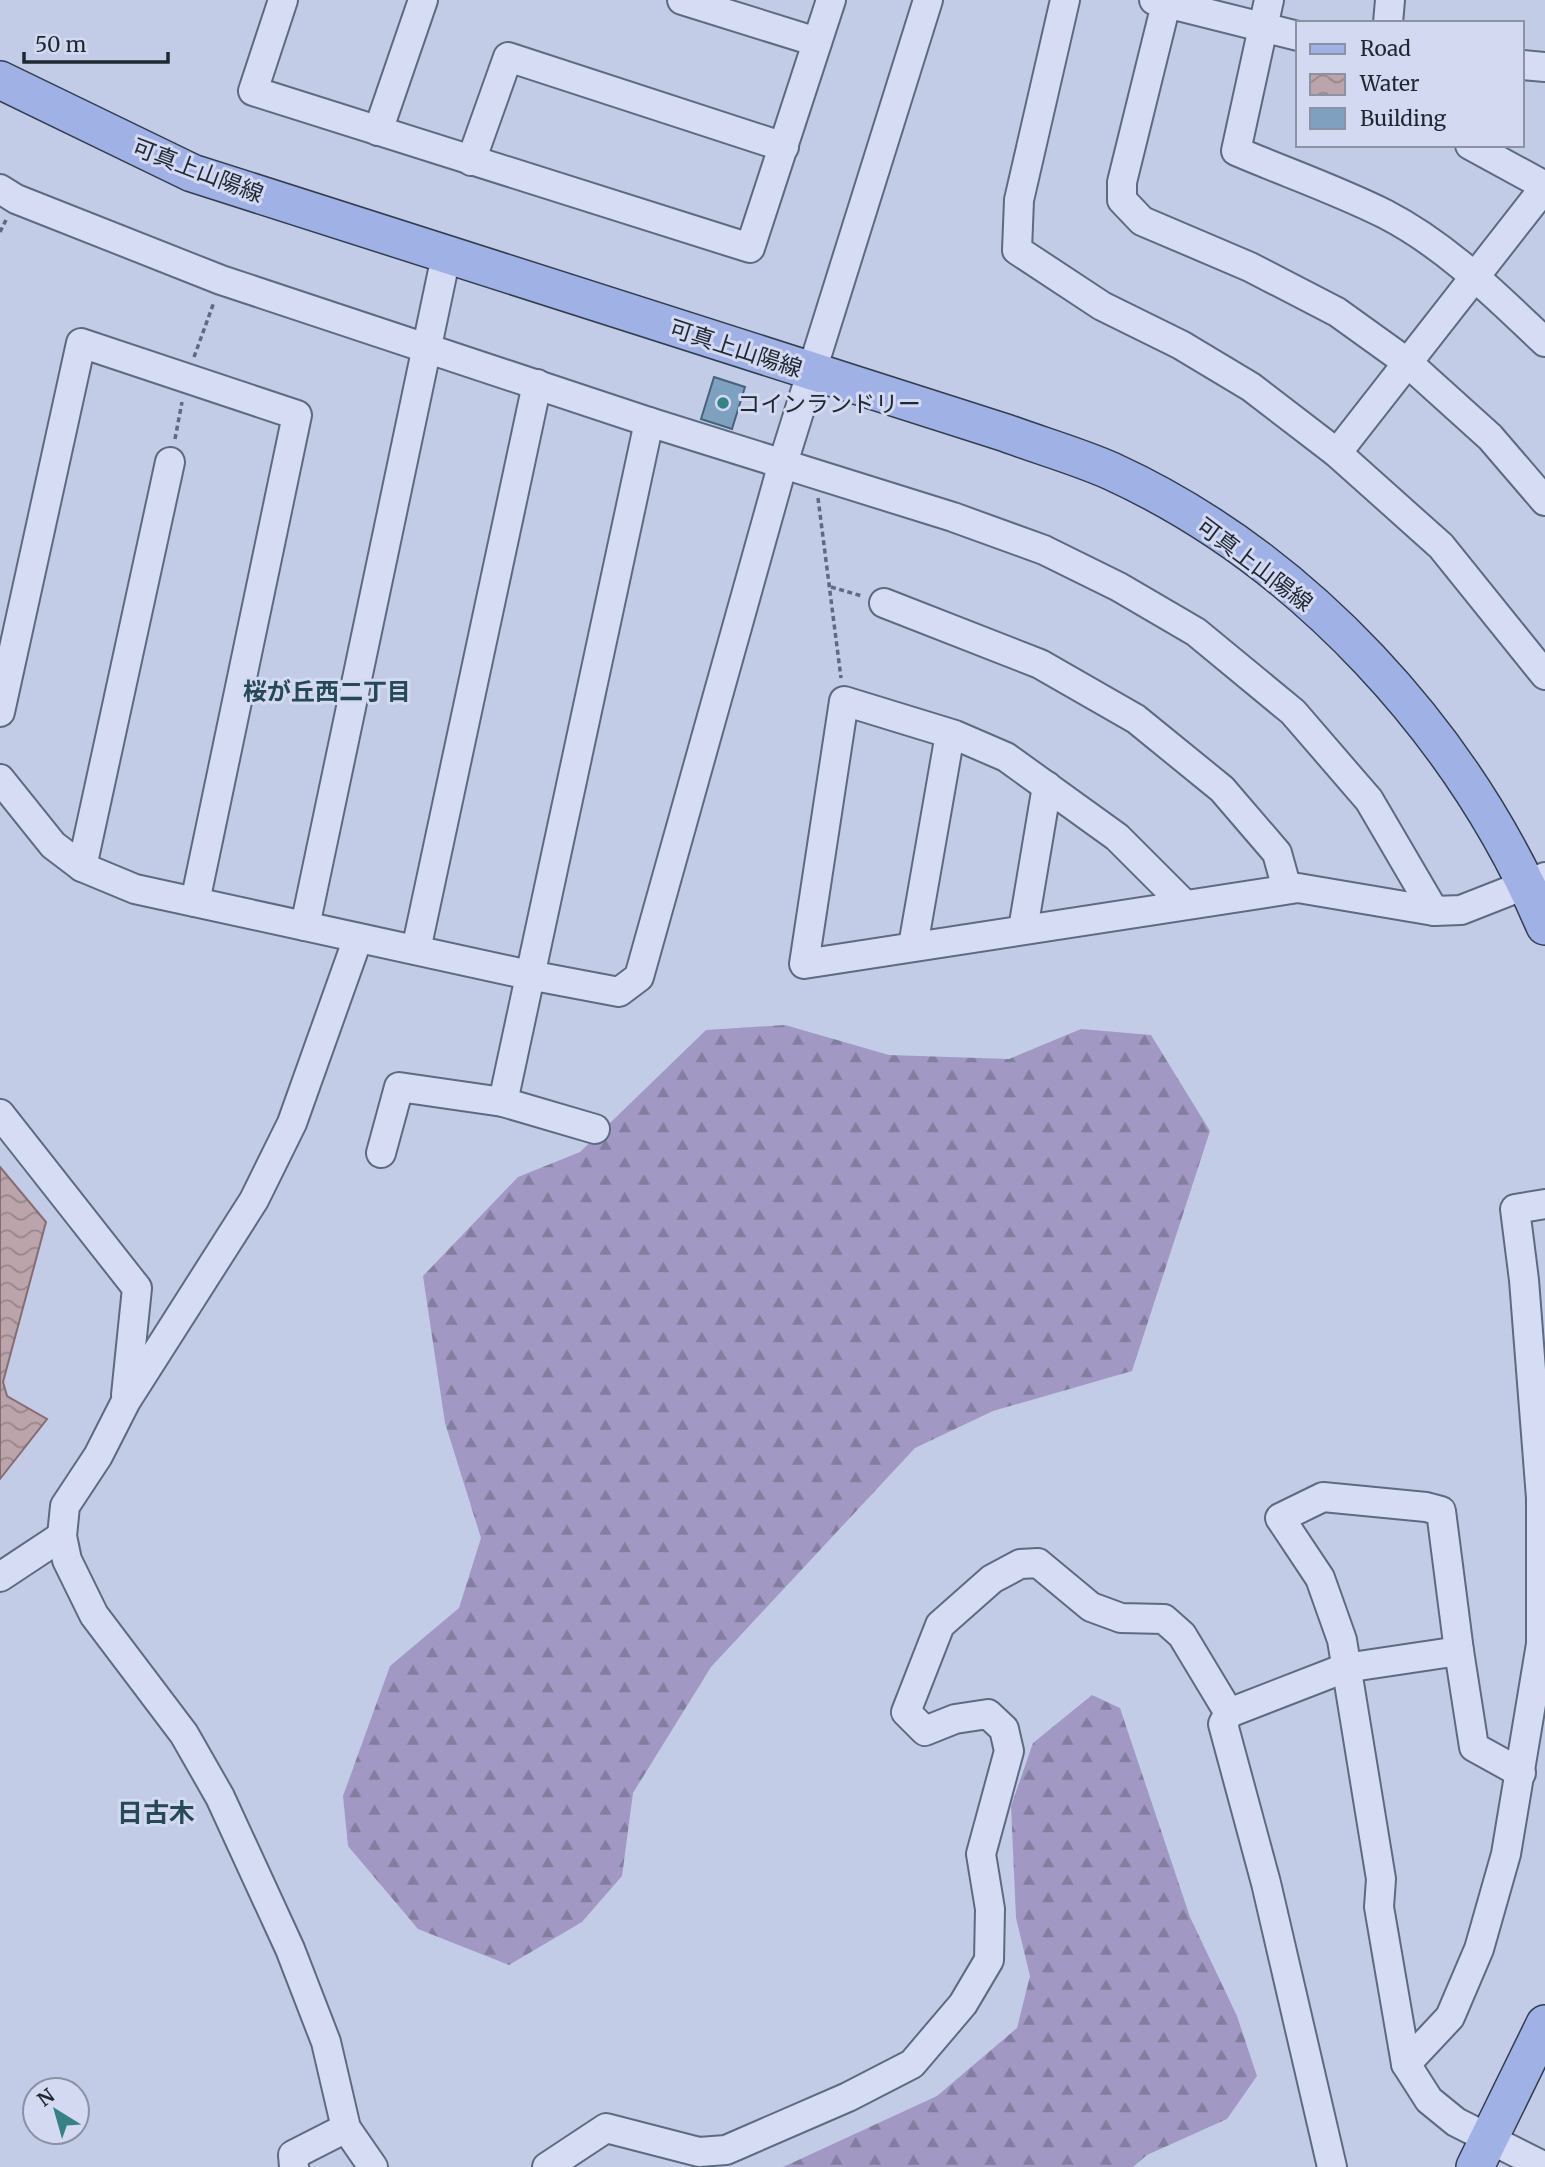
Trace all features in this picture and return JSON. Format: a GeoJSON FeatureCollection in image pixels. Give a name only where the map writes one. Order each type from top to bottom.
{"type":"FeatureCollection","features":[{"type":"Feature","properties":{"kind":"main road","name":"可真上山陽線"},"geometry":{"type":"LineString","coordinates":[[0,80],[192,173],[1006,433],[1111,471],[1218,532],[1278,576],[1341,631],[1418,713],[1458,768],[1536,881],[1545,926]]}},
{"type":"Feature","properties":{"kind":"main road"},"geometry":{"type":"LineString","coordinates":[[1482,2154],[1545,2024]]}},
{"type":"Feature","properties":{"kind":"street"},"geometry":{"type":"LineString","coordinates":[[283,0],[253,91],[750,248],[831,0]]}},
{"type":"Feature","properties":{"kind":"street"},"geometry":{"type":"LineString","coordinates":[[378,131],[423,0]]}},
{"type":"Feature","properties":{"kind":"street"},"geometry":{"type":"LineString","coordinates":[[682,0],[817,43]]}},
{"type":"Feature","properties":{"kind":"street"},"geometry":{"type":"LineString","coordinates":[[0,779],[53,845],[82,867],[135,889],[529,975],[619,992],[639,977],[810,371],[928,0]]}},
{"type":"Feature","properties":{"kind":"street"},"geometry":{"type":"LineString","coordinates":[[1065,0],[1019,200],[1017,250],[1102,306],[1181,345],[1251,387],[1337,453],[1441,546],[1545,676]]}},
{"type":"Feature","properties":{"kind":"street"},"geometry":{"type":"LineString","coordinates":[[1269,0],[1236,150],[1386,215],[1436,246],[1476,276],[1545,342]]}},
{"type":"Feature","properties":{"kind":"street"},"geometry":{"type":"LineString","coordinates":[[1388,21],[1390,0]]}},
{"type":"Feature","properties":{"kind":"street"},"geometry":{"type":"LineString","coordinates":[[1296,36],[1163,1],[1122,182],[1122,200],[1142,221],[1250,267],[1336,312],[1408,363],[1490,437],[1541,490]]}},
{"type":"Feature","properties":{"kind":"street"},"geometry":{"type":"LineString","coordinates":[[471,160],[508,57],[784,147]]}},
{"type":"Feature","properties":{"kind":"street"},"geometry":{"type":"LineString","coordinates":[[1524,65],[1545,67]]}},
{"type":"Feature","properties":{"kind":"street"},"geometry":{"type":"LineString","coordinates":[[1337,453],[1476,276],[1540,181],[1474,147]]}},
{"type":"Feature","properties":{"kind":"street"},"geometry":{"type":"LineString","coordinates":[[0,190],[16,199],[221,280],[649,422],[953,517],[1044,550],[1119,587],[1196,632],[1293,712],[1369,800],[1434,911]]}},
{"type":"Feature","properties":{"kind":"street"},"geometry":{"type":"LineString","coordinates":[[305,926],[446,256]]}},
{"type":"Feature","properties":{"kind":"street"},"geometry":{"type":"LineString","coordinates":[[0,712],[81,343],[297,415],[195,902]]}},
{"type":"Feature","properties":{"kind":"street"},"geometry":{"type":"LineString","coordinates":[[416,950],[537,384]]}},
{"type":"Feature","properties":{"kind":"street"},"geometry":{"type":"LineString","coordinates":[[503,1102],[649,422]]}},
{"type":"Feature","properties":{"kind":"street"},"geometry":{"type":"LineString","coordinates":[[82,867],[170,462]]}},
{"type":"Feature","properties":{"kind":"street"},"geometry":{"type":"LineString","coordinates":[[884,603],[1040,664],[1136,719],[1222,789],[1277,853],[1287,889]]}},
{"type":"Feature","properties":{"kind":"street"},"geometry":{"type":"LineString","coordinates":[[1183,903],[1117,837],[1006,757],[950,734],[844,701],[804,964],[1183,903],[1298,888],[1434,911],[1461,910],[1536,881]]}},
{"type":"Feature","properties":{"kind":"street"},"geometry":{"type":"LineString","coordinates":[[913,946],[950,734]]}},
{"type":"Feature","properties":{"kind":"street"},"geometry":{"type":"LineString","coordinates":[[1023,929],[1047,786]]}},
{"type":"Feature","properties":{"kind":"street"},"geometry":{"type":"LineString","coordinates":[[358,938],[292,1123],[254,1200],[126,1401],[98,1456],[65,1506],[62,1536],[67,1560],[94,1615],[184,1734],[220,1797],[290,1949],[326,2042],[346,2128],[373,2167]]}},
{"type":"Feature","properties":{"kind":"street"},"geometry":{"type":"LineString","coordinates":[[381,1153],[399,1087],[503,1102],[595,1129]]}},
{"type":"Feature","properties":{"kind":"street"},"geometry":{"type":"LineString","coordinates":[[0,1114],[137,1288],[126,1401]]}},
{"type":"Feature","properties":{"kind":"street"},"geometry":{"type":"LineString","coordinates":[[1406,2064],[1450,2017],[1479,1949],[1506,1854],[1521,1773],[1541,1644],[1541,1498],[1524,1280],[1515,1209],[1545,1204]]}},
{"type":"Feature","properties":{"kind":"street"},"geometry":{"type":"LineString","coordinates":[[1521,1773],[1474,1747],[1441,1511],[1426,1507],[1323,1497],[1280,1518],[1320,1578],[1342,1640],[1381,1879],[1379,1907],[1406,2064],[1429,2099],[1457,2122],[1482,2154],[1545,2166]]}},
{"type":"Feature","properties":{"kind":"street"},"geometry":{"type":"LineString","coordinates":[[0,1577],[62,1536]]}},
{"type":"Feature","properties":{"kind":"street"},"geometry":{"type":"LineString","coordinates":[[547,2167],[606,2128],[699,2152],[726,2150],[848,2096],[912,2064],[963,2004],[989,1960],[990,1909],[981,1854],[1009,1751],[1004,1729],[988,1714],[955,1719],[925,1731],[906,1712],[940,1625],[992,1579],[1020,1564],[1038,1563],[1091,1607],[1121,1618],[1164,1619],[1182,1635],[1230,1713]]}},
{"type":"Feature","properties":{"kind":"street"},"geometry":{"type":"LineString","coordinates":[[1332,2167],[1266,1883],[1223,1724],[1230,1713],[1345,1668],[1460,1651]]}},
{"type":"Feature","properties":{"kind":"street"},"geometry":{"type":"LineString","coordinates":[[294,2167],[293,2155],[346,2128]]}},
{"type":"Feature","properties":{"kind":"path"},"geometry":{"type":"LineString","coordinates":[[815,474],[844,701]]}},
{"type":"Feature","properties":{"kind":"path"},"geometry":{"type":"LineString","coordinates":[[831,587],[884,603]]}},
{"type":"Feature","properties":{"kind":"green space"},"geometry":{"type":"Polygon","coordinates":[[[785,1025],[889,1055],[1009,1059],[1081,1029],[1151,1035],[1210,1131],[1132,1371],[993,1411],[915,1448],[711,1667],[633,1793],[622,1876],[582,1922],[509,1965],[418,1929],[348,1846],[343,1796],[390,1666],[459,1608],[481,1538],[445,1423],[423,1276],[518,1177],[580,1152],[706,1030],[785,1025]]]}},
{"type":"Feature","properties":{"kind":"green space"},"geometry":{"type":"Polygon","coordinates":[[[1092,1695],[1120,1708],[1190,1917],[1237,2016],[1257,2076],[1227,2119],[1147,2155],[1133,2167],[783,2167],[937,2096],[1017,2028],[1030,1976],[1016,1918],[1011,1806],[1033,1743],[1092,1695]]]}},
{"type":"Feature","properties":{"kind":"water"},"geometry":{"type":"Polygon","coordinates":[[[0,1167],[46,1222],[3,1382],[7,1396],[47,1419],[0,1479],[0,1167]]]}},
{"type":"Feature","properties":{"kind":"building","name":"コインランドリー"},"geometry":{"type":"Polygon","coordinates":[[[714,377],[745,387],[732,429],[701,419],[714,377]]]}},
{"type":"Feature","properties":{"kind":"place","name":"コインランドリー"},"geometry":{"type":"Point","coordinates":[723,403]}},
{"type":"Feature","properties":{"kind":"district","name":"桜が丘西二丁目"},"geometry":{"type":"Point","coordinates":[327,691]}},
{"type":"Feature","properties":{"kind":"district","name":"日古木"},"geometry":{"type":"Point","coordinates":[156,1812]}}]}
